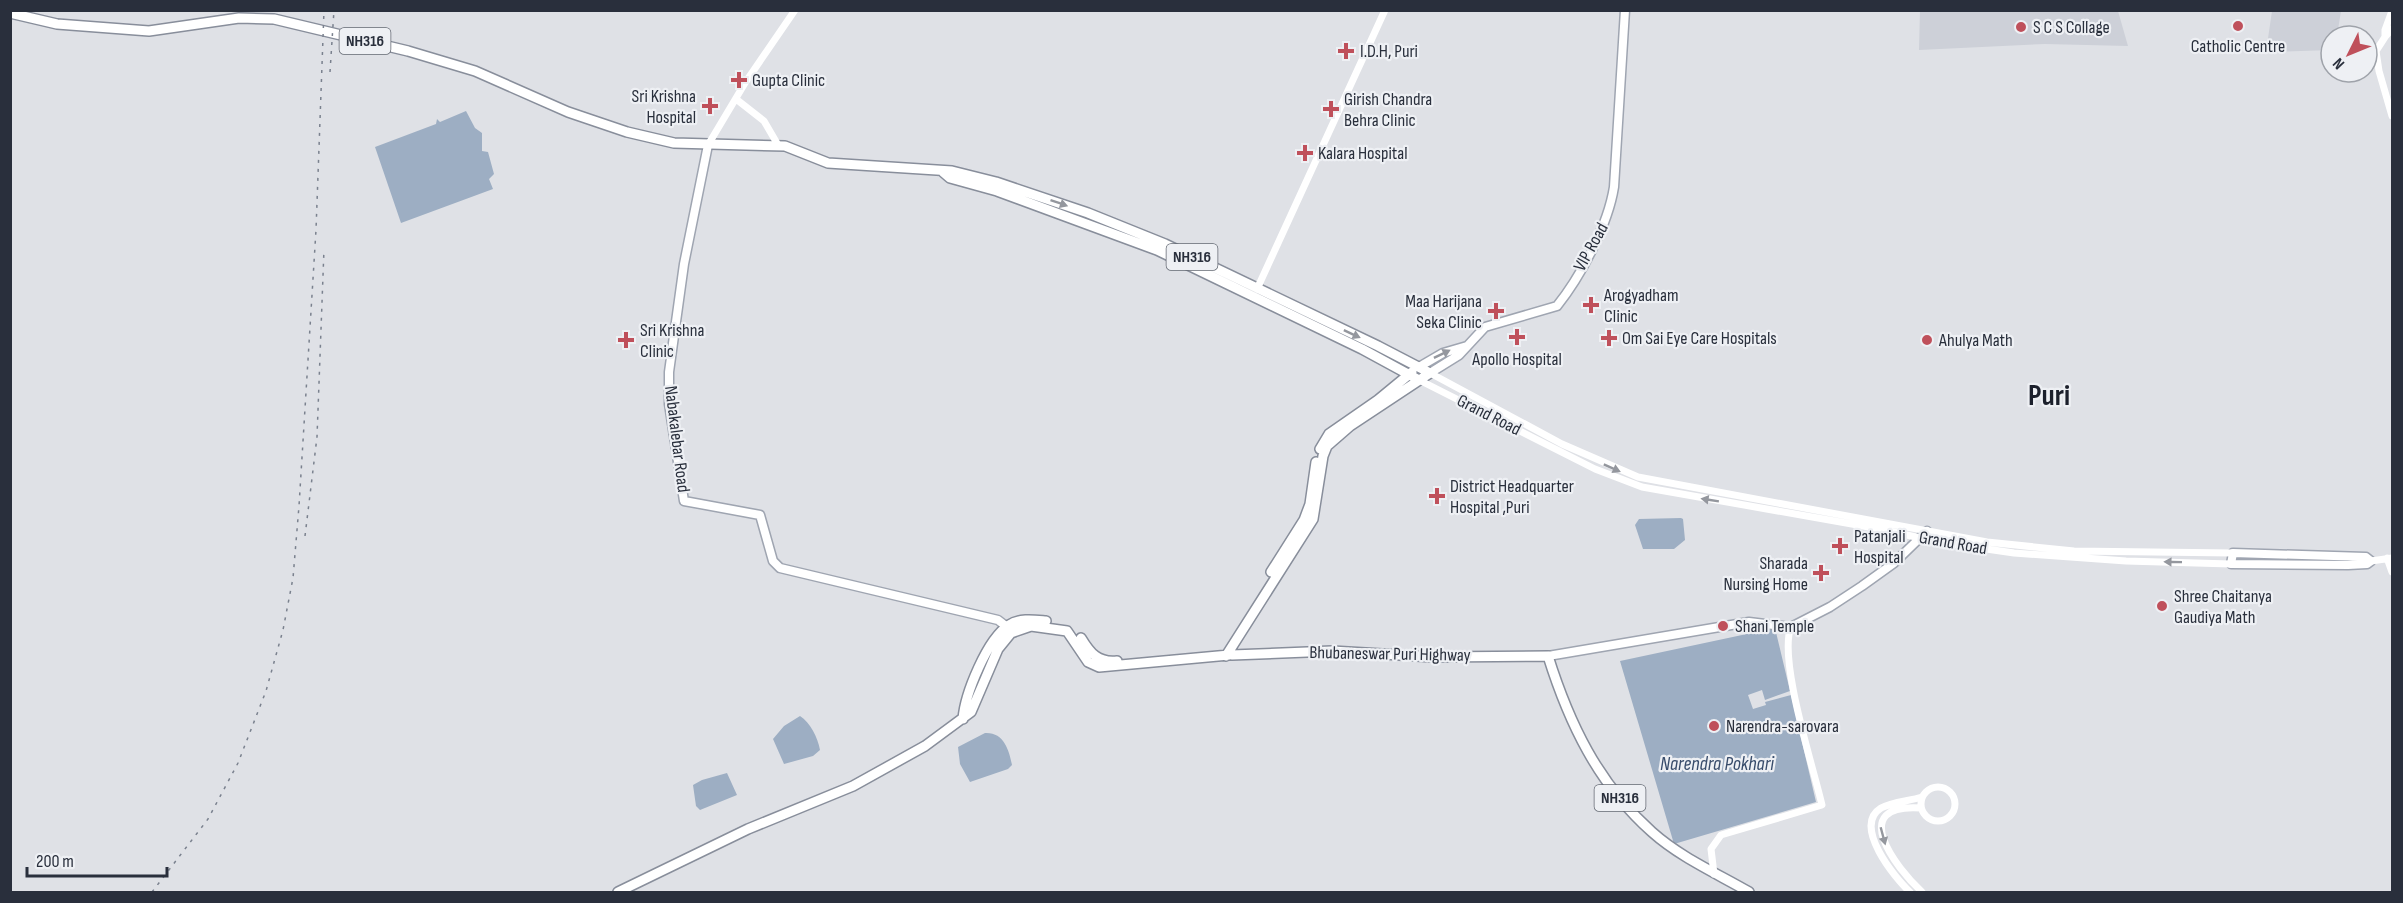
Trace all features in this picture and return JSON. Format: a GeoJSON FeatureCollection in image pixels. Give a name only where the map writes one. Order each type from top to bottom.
{"type":"FeatureCollection","features":[{"type":"Feature","properties":{"kind":"highway","name":"NH316"},"geometry":{"type":"LineString","coordinates":[[10,13],[57,24],[148,31],[239,18],[274,19],[408,51],[475,71],[568,112],[617,130],[675,142],[708,145],[778,145],[828,163],[952,171],[996,182],[1088,213],[1165,244],[1430,374]]}},
{"type":"Feature","properties":{"kind":"highway","name":"NH316"},"geometry":{"type":"LineString","coordinates":[[943,172],[950,178],[997,191],[1157,250],[1419,380]]}},
{"type":"Feature","properties":{"kind":"highway"},"geometry":{"type":"LineString","coordinates":[[1315,490],[1317,456],[1329,434],[1419,368]]}},
{"type":"Feature","properties":{"kind":"highway"},"geometry":{"type":"LineString","coordinates":[[1226,654],[1298,532],[1315,490],[1323,456],[1333,439],[1430,374]]}},
{"type":"Feature","properties":{"kind":"highway","name":"Bhubaneswar Puri Highway"},"geometry":{"type":"LineString","coordinates":[[1011,629],[1029,620],[1060,623],[1071,628],[1100,664],[1226,654],[1332,651],[1433,657],[1548,656]]}},
{"type":"Feature","properties":{"kind":"highway"},"geometry":{"type":"LineString","coordinates":[[607,892],[747,824],[791,807],[800,807],[853,786],[931,742],[967,716],[970,688],[983,671],[999,635],[1011,629]]}},
{"type":"Feature","properties":{"kind":"highway"},"geometry":{"type":"LineString","coordinates":[[995,648],[1011,629]]}},
{"type":"Feature","properties":{"kind":"highway","name":"NH316"},"geometry":{"type":"LineString","coordinates":[[1548,656],[1569,718],[1591,759],[1607,782],[1653,832],[1714,873],[1749,892]]}},
{"type":"Feature","properties":{"kind":"highway"},"geometry":{"type":"LineString","coordinates":[[618,892],[723,841],[796,811],[800,807]]}},
{"type":"Feature","properties":{"kind":"main road"},"geometry":{"type":"LineString","coordinates":[[708,145],[795,10]]}},
{"type":"Feature","properties":{"kind":"main road"},"geometry":{"type":"LineString","coordinates":[[1257,289],[1385,10]]}},
{"type":"Feature","properties":{"kind":"main road","name":"VIP Road"},"geometry":{"type":"LineString","coordinates":[[1430,374],[1459,356],[1485,327],[1557,306],[1604,228],[1611,209],[1614,187],[1625,10]]}},
{"type":"Feature","properties":{"kind":"main road"},"geometry":{"type":"LineString","coordinates":[[2385,37],[2385,30],[2392,11]]}},
{"type":"Feature","properties":{"kind":"main road"},"geometry":{"type":"LineString","coordinates":[[2392,28],[2376,51],[2379,71],[2392,116]]}},
{"type":"Feature","properties":{"kind":"main road"},"geometry":{"type":"LineString","coordinates":[[736,99],[764,121],[778,145]]}},
{"type":"Feature","properties":{"kind":"main road","name":"Nabakalebar Road"},"geometry":{"type":"LineString","coordinates":[[708,145],[685,256],[669,372],[669,404],[684,501],[760,515],[773,561],[780,568],[998,620],[1011,629]]}},
{"type":"Feature","properties":{"kind":"main road","name":"VIP Road"},"geometry":{"type":"LineString","coordinates":[[1419,368],[1451,350],[1468,346]]}},
{"type":"Feature","properties":{"kind":"main road","name":"Grand Road"},"geometry":{"type":"LineString","coordinates":[[1430,374],[1554,440],[1638,477],[1988,542],[2074,551],[2366,557],[2371,561]]}},
{"type":"Feature","properties":{"kind":"main road","name":"Grand Road"},"geometry":{"type":"LineString","coordinates":[[1419,380],[1595,469],[1635,486],[1919,538],[2042,555],[2231,564],[2348,565],[2367,564],[2371,561],[2390,558]]}},
{"type":"Feature","properties":{"kind":"main road"},"geometry":{"type":"LineString","coordinates":[[1548,656],[1749,622],[1791,627],[1823,611],[1862,586],[1894,563],[1927,531]]}},
{"type":"Feature","properties":{"kind":"main road"},"geometry":{"type":"LineString","coordinates":[[2231,564],[2233,553]]}},
{"type":"Feature","properties":{"kind":"main road"},"geometry":{"type":"LineString","coordinates":[[2390,558],[2392,572]]}},
{"type":"Feature","properties":{"kind":"main road"},"geometry":{"type":"LineString","coordinates":[[984,617],[993,624],[999,635]]}},
{"type":"Feature","properties":{"kind":"main road"},"geometry":{"type":"LineString","coordinates":[[1714,873],[1711,849],[1721,835],[1822,805],[1791,678],[1787,644],[1791,627]]}},
{"type":"Feature","properties":{"kind":"main road"},"geometry":{"type":"LineString","coordinates":[[1910,892],[1885,861],[1870,829],[1872,820],[1880,809],[1922,797],[1928,790],[1940,787],[1950,792],[1955,803],[1954,812],[1943,820],[1933,820],[1922,808],[1922,797]]}},
{"type":"Feature","properties":{"kind":"main road"},"geometry":{"type":"LineString","coordinates":[[1922,808],[1891,814],[1881,824],[1880,829],[1882,838],[1898,866],[1922,892]]}},
{"type":"Feature","properties":{"kind":"shaded area","name":"S C S Collage"},"geometry":{"type":"Polygon","coordinates":[[[1920,10],[2118,11],[2128,46],[2045,44],[1919,50],[1920,10]]]}},
{"type":"Feature","properties":{"kind":"shaded area"},"geometry":{"type":"Polygon","coordinates":[[[2272,11],[2341,11],[2339,24],[2319,24],[2319,50],[2266,52],[2272,11]]]}},
{"type":"Feature","properties":{"kind":"water"},"geometry":{"type":"Polygon","coordinates":[[[466,111],[475,128],[482,133],[482,151],[488,152],[494,174],[489,179],[493,189],[401,223],[375,147],[436,124],[437,119],[440,122],[466,111]]]}},
{"type":"Feature","properties":{"kind":"water"},"geometry":{"type":"Polygon","coordinates":[[[1681,518],[1685,540],[1674,549],[1643,549],[1635,525],[1639,519],[1681,518]]]}},
{"type":"Feature","properties":{"kind":"water","name":"Narendra Pokhari"},"geometry":{"type":"Polygon","coordinates":[[[1775,628],[1790,691],[1765,700],[1762,690],[1748,695],[1753,709],[1766,705],[1765,702],[1791,695],[1816,802],[1674,844],[1620,661],[1775,628]]]}},
{"type":"Feature","properties":{"kind":"water"},"geometry":{"type":"Polygon","coordinates":[[[800,716],[813,731],[820,750],[813,756],[784,764],[773,739],[784,726],[800,716]]]}},
{"type":"Feature","properties":{"kind":"water"},"geometry":{"type":"Polygon","coordinates":[[[985,733],[997,735],[1001,739],[1007,748],[1012,765],[1008,769],[970,782],[960,764],[958,747],[985,733]]]}},
{"type":"Feature","properties":{"kind":"water"},"geometry":{"type":"Polygon","coordinates":[[[727,773],[737,795],[700,810],[696,806],[693,785],[727,773]]]}},
{"type":"Feature","properties":{"kind":"railway"},"geometry":{"type":"LineString","coordinates":[[152,892],[208,819],[238,763],[266,691],[283,630],[293,578],[299,506],[316,230],[324,10]]}},
{"type":"Feature","properties":{"kind":"railway"},"geometry":{"type":"LineString","coordinates":[[330,72],[334,10]]}},
{"type":"Feature","properties":{"kind":"railway"},"geometry":{"type":"LineString","coordinates":[[305,536],[317,437],[324,249]]}},
{"type":"Feature","properties":{"kind":"place","name":"Catholic Centre"},"geometry":{"type":"Point","coordinates":[2238,26]}},
{"type":"Feature","properties":{"kind":"place","name":"S C S Collage"},"geometry":{"type":"Point","coordinates":[2021,27]}},
{"type":"Feature","properties":{"kind":"place","name":"I.D.H, Puri"},"geometry":{"type":"Point","coordinates":[1346,51]}},
{"type":"Feature","properties":{"kind":"place","name":"Gupta Clinic"},"geometry":{"type":"Point","coordinates":[739,80]}},
{"type":"Feature","properties":{"kind":"place","name":"Sri Krishna Hospital"},"geometry":{"type":"Point","coordinates":[710,106]}},
{"type":"Feature","properties":{"kind":"place","name":"Girish Chandra Behra Clinic"},"geometry":{"type":"Point","coordinates":[1331,109]}},
{"type":"Feature","properties":{"kind":"place","name":"Kalara Hospital"},"geometry":{"type":"Point","coordinates":[1305,153]}},
{"type":"Feature","properties":{"kind":"place","name":"Arogyadham Clinic"},"geometry":{"type":"Point","coordinates":[1591,305]}},
{"type":"Feature","properties":{"kind":"place","name":"Maa Harijana Seka Clinic"},"geometry":{"type":"Point","coordinates":[1496,311]}},
{"type":"Feature","properties":{"kind":"place","name":"Apollo Hospital"},"geometry":{"type":"Point","coordinates":[1517,337]}},
{"type":"Feature","properties":{"kind":"place","name":"Om Sai Eye Care Hospitals"},"geometry":{"type":"Point","coordinates":[1609,338]}},
{"type":"Feature","properties":{"kind":"place","name":"Sri Krishna Clinic"},"geometry":{"type":"Point","coordinates":[626,340]}},
{"type":"Feature","properties":{"kind":"place","name":"Ahulya Math"},"geometry":{"type":"Point","coordinates":[1927,340]}},
{"type":"Feature","properties":{"kind":"place","name":"District Headquarter Hospital ,Puri"},"geometry":{"type":"Point","coordinates":[1437,496]}},
{"type":"Feature","properties":{"kind":"place","name":"Patanjali Hospital"},"geometry":{"type":"Point","coordinates":[1840,546]}},
{"type":"Feature","properties":{"kind":"place","name":"Sharada Nursing Home"},"geometry":{"type":"Point","coordinates":[1821,573]}},
{"type":"Feature","properties":{"kind":"place","name":"Shree Chaitanya Gaudiya Math"},"geometry":{"type":"Point","coordinates":[2162,606]}},
{"type":"Feature","properties":{"kind":"place","name":"Shani Temple"},"geometry":{"type":"Point","coordinates":[1723,626]}},
{"type":"Feature","properties":{"kind":"place","name":"Narendra-sarovara"},"geometry":{"type":"Point","coordinates":[1714,726]}},
{"type":"Feature","properties":{"kind":"district","name":"Puri"},"geometry":{"type":"Point","coordinates":[2049,396]}}]}
